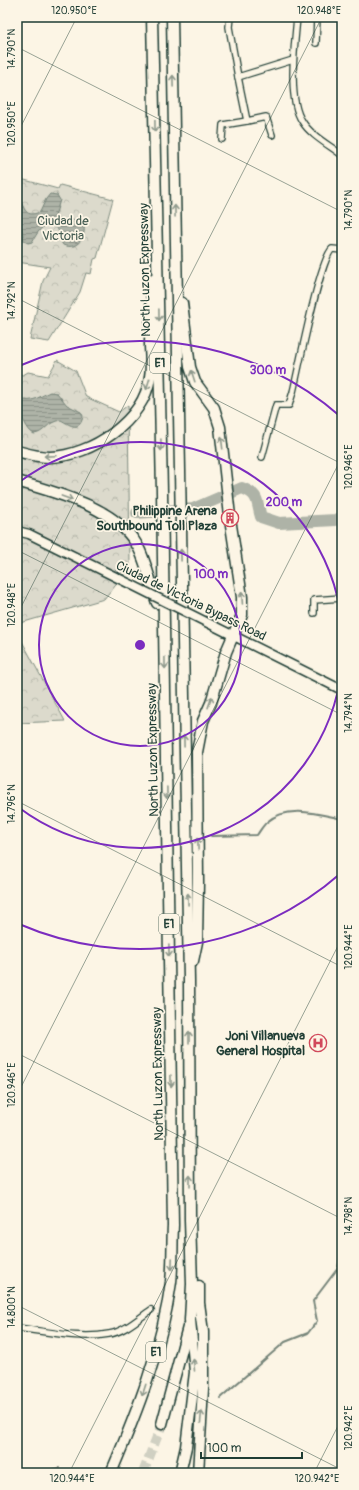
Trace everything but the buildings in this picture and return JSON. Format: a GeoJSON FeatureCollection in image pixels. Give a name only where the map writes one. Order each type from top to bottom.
{"type":"FeatureCollection","features":[{"type":"Feature","properties":{"kind":"highway","name":"North Luzon Expressway"},"geometry":{"type":"LineString","coordinates":[[112,1473],[135,1418],[165,1319],[171,1281],[173,1225],[162,492],[152,17]]}},
{"type":"Feature","properties":{"kind":"highway","name":"E1"},"geometry":{"type":"LineString","coordinates":[[172,17],[189,980],[190,1220],[192,1284],[190,1320],[195,1372],[186,1447],[180,1473]]}},
{"type":"Feature","properties":{"kind":"highway"},"geometry":{"type":"LineString","coordinates":[[17,451],[35,456],[51,457],[84,450],[107,437],[136,411],[145,394],[150,377],[150,305],[157,234]]}},
{"type":"Feature","properties":{"kind":"highway"},"geometry":{"type":"LineString","coordinates":[[175,250],[190,367],[195,382],[214,408],[220,427],[229,510],[242,597],[242,615],[221,667],[211,703],[203,721],[197,752],[197,942],[189,980]]}},
{"type":"Feature","properties":{"kind":"highway"},"geometry":{"type":"LineString","coordinates":[[17,481],[88,506],[111,517],[126,528],[138,546],[164,624]]}},
{"type":"Feature","properties":{"kind":"highway"},"geometry":{"type":"LineString","coordinates":[[190,1220],[198,1262],[199,1303],[203,1332],[203,1389],[198,1473]]}},
{"type":"Feature","properties":{"kind":"highway","name":"E1"},"geometry":{"type":"LineString","coordinates":[[162,1424],[190,1320]]}},
{"type":"Feature","properties":{"kind":"main road","name":"Ciudad de Victoria Bypass Road"},"geometry":{"type":"LineString","coordinates":[[17,525],[29,534],[342,690]]}},
{"type":"Feature","properties":{"kind":"main road","name":"Ciudad de Victoria Bypass Road"},"geometry":{"type":"LineString","coordinates":[[17,531],[29,534]]}},
{"type":"Feature","properties":{"kind":"street"},"geometry":{"type":"LineString","coordinates":[[230,17],[229,27],[247,121]]}},
{"type":"Feature","properties":{"kind":"street"},"geometry":{"type":"LineString","coordinates":[[297,17],[294,83],[298,114],[302,123],[342,155]]}},
{"type":"Feature","properties":{"kind":"street"},"geometry":{"type":"LineString","coordinates":[[316,42],[317,17]]}},
{"type":"Feature","properties":{"kind":"street"},"geometry":{"type":"LineString","coordinates":[[238,77],[294,60]]}},
{"type":"Feature","properties":{"kind":"street"},"geometry":{"type":"LineString","coordinates":[[222,139],[223,125],[266,117],[272,135]]}},
{"type":"Feature","properties":{"kind":"street"},"geometry":{"type":"LineString","coordinates":[[262,457],[276,405],[288,405],[294,392],[326,258],[332,249],[342,250]]}},
{"type":"Feature","properties":{"kind":"street"},"geometry":{"type":"LineString","coordinates":[[314,613],[314,600],[342,598]]}},
{"type":"Feature","properties":{"kind":"street"},"geometry":{"type":"LineString","coordinates":[[17,1328],[78,1335],[109,1334],[130,1325],[151,1310]]}},
{"type":"Feature","properties":{"kind":"green space","name":"Ciudad de Victoria"},"geometry":{"type":"Polygon","coordinates":[[[17,178],[58,189],[60,185],[113,199],[97,258],[94,259],[91,274],[86,273],[80,292],[49,342],[30,339],[43,281],[50,267],[17,262],[17,178]]]}},
{"type":"Feature","properties":{"kind":"green space"},"geometry":{"type":"Polygon","coordinates":[[[57,360],[76,371],[86,397],[119,412],[128,405],[130,566],[104,599],[17,624],[17,374],[23,375],[28,372],[48,376],[57,360]]]}},
{"type":"Feature","properties":{"kind":"green space"},"geometry":{"type":"Polygon","coordinates":[[[17,632],[65,721],[17,723],[17,632]]]}},
{"type":"Feature","properties":{"kind":"shaded area"},"geometry":{"type":"Polygon","coordinates":[[[50,194],[57,195],[60,200],[55,216],[61,220],[81,219],[84,230],[83,235],[81,240],[74,246],[63,245],[59,231],[54,226],[49,225],[43,227],[38,232],[32,242],[28,243],[24,241],[22,229],[17,225],[17,197],[27,212],[34,214],[40,212],[50,194]]]}},
{"type":"Feature","properties":{"kind":"shaded area"},"geometry":{"type":"Polygon","coordinates":[[[50,392],[57,393],[67,405],[81,412],[83,416],[82,421],[77,426],[72,426],[61,420],[56,421],[41,432],[34,434],[17,412],[17,397],[30,400],[50,392]]]}},
{"type":"Feature","properties":{"kind":"waterway"},"geometry":{"type":"LineString","coordinates":[[137,513],[193,509],[242,488],[255,496],[261,517],[279,523],[336,520],[342,517]]}},
{"type":"Feature","properties":{"kind":"waterway"},"geometry":{"type":"LineString","coordinates":[[211,836],[257,835],[266,823],[275,816],[284,813],[313,813],[342,819]]}},
{"type":"Feature","properties":{"kind":"waterway"},"geometry":{"type":"LineString","coordinates":[[220,1398],[285,1342],[308,1333],[317,1321],[313,1301],[338,1268],[342,1247]]}},
{"type":"Feature","properties":{"kind":"waterway"},"geometry":{"type":"LineString","coordinates":[[41,1473],[59,1468]]}},
{"type":"Feature","properties":{"kind":"tunnel"},"geometry":{"type":"LineString","coordinates":[[143,1473],[162,1424]]}},
{"type":"Feature","properties":{"kind":"place","name":"Philippine Arena Southbound Toll Plaza"},"geometry":{"type":"Point","coordinates":[230,518]}},
{"type":"Feature","properties":{"kind":"place","name":"Joni Villanueva General Hospital"},"geometry":{"type":"Point","coordinates":[318,1043]}}]}
